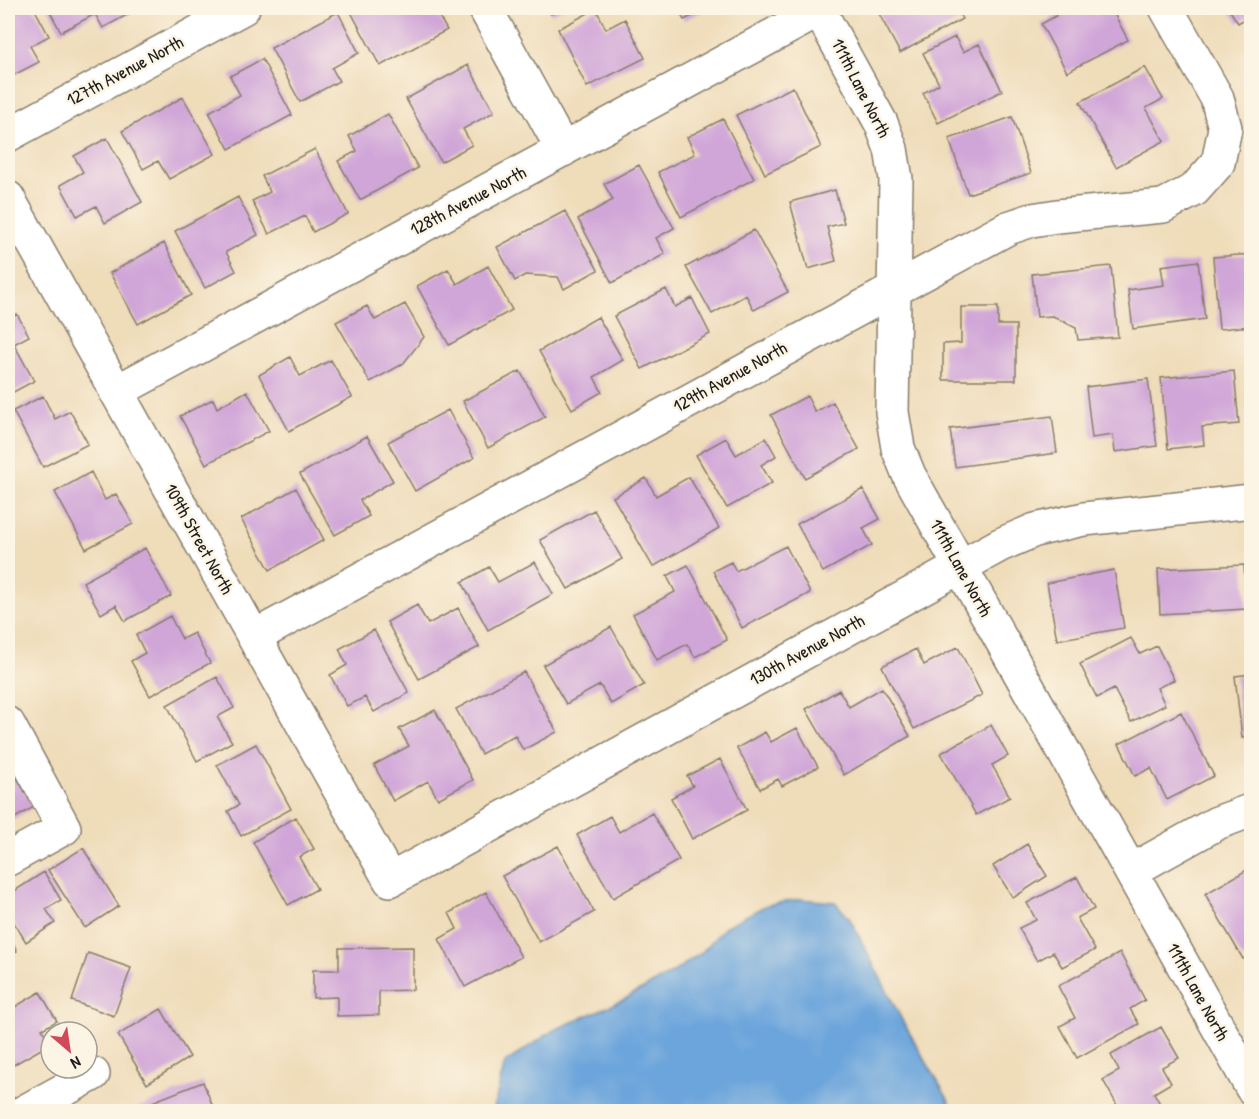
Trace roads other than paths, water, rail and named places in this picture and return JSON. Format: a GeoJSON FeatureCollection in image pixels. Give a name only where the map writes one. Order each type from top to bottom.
{"type":"FeatureCollection","features":[{"type":"Feature","properties":{"kind":"street","name":"127th Avenue North"},"geometry":{"type":"LineString","coordinates":[[8,135],[243,8]]}},
{"type":"Feature","properties":{"kind":"street"},"geometry":{"type":"LineString","coordinates":[[485,8],[563,150]]}},
{"type":"Feature","properties":{"kind":"street","name":"129th Avenue North"},"geometry":{"type":"LineString","coordinates":[[254,637],[1008,228],[1032,220],[1162,206],[1194,190],[1218,163],[1226,128],[1217,98],[1166,8]]}},
{"type":"Feature","properties":{"kind":"street","name":"128th Avenue North"},"geometry":{"type":"LineString","coordinates":[[116,392],[819,9]]}},
{"type":"Feature","properties":{"kind":"street","name":"111th Lane North"},"geometry":{"type":"LineString","coordinates":[[819,9],[881,123],[891,149],[896,179],[892,412],[898,448],[909,475],[1251,1088]]}},
{"type":"Feature","properties":{"kind":"street","name":"109th Street North"},"geometry":{"type":"LineString","coordinates":[[8,198],[390,880]]}},
{"type":"Feature","properties":{"kind":"street","name":"130th Avenue North"},"geometry":{"type":"LineString","coordinates":[[390,880],[960,566],[1035,530],[1084,519],[1251,501]]}},
{"type":"Feature","properties":{"kind":"street"},"geometry":{"type":"LineString","coordinates":[[8,724],[64,828],[8,859]]}},
{"type":"Feature","properties":{"kind":"street"},"geometry":{"type":"LineString","coordinates":[[1131,871],[1217,823],[1251,810]]}},
{"type":"Feature","properties":{"kind":"street"},"geometry":{"type":"LineString","coordinates":[[24,1112],[82,1080]]}},
{"type":"Feature","properties":{"kind":"water"},"geometry":{"type":"Polygon","coordinates":[[[800,899],[835,902],[850,919],[903,1022],[955,1111],[497,1111],[494,1106],[505,1063],[554,1030],[623,1000],[672,973],[703,951],[726,926],[767,905],[800,899]]]}}]}
